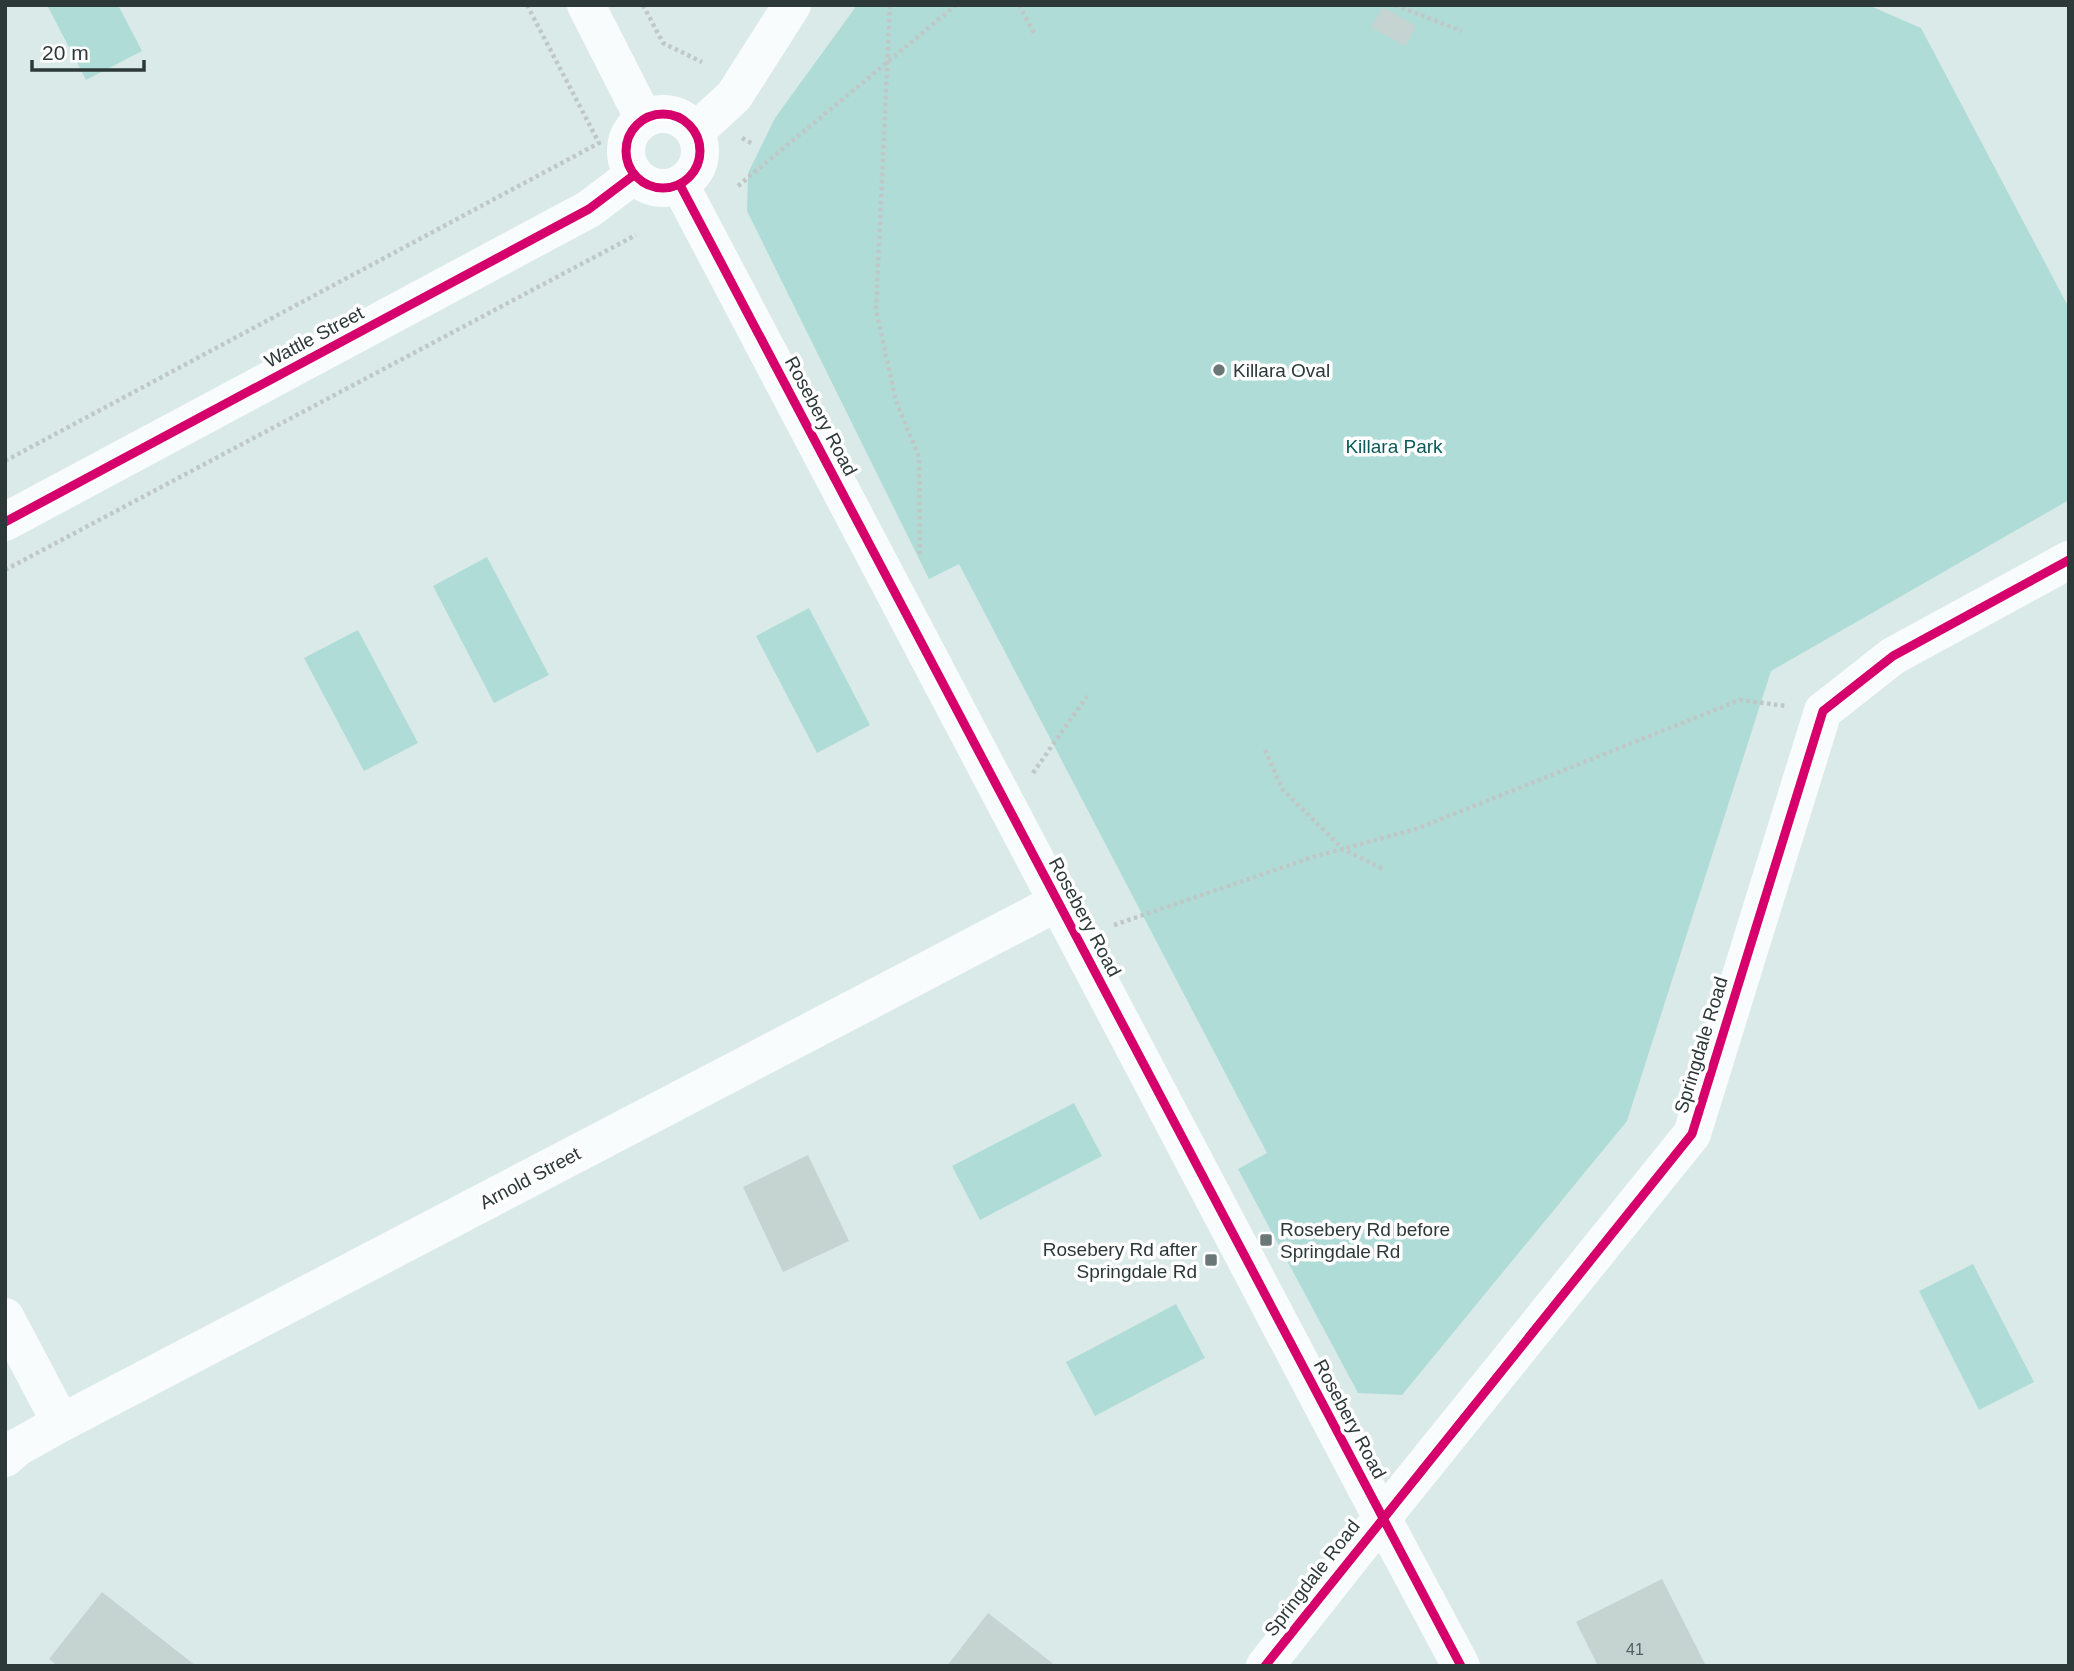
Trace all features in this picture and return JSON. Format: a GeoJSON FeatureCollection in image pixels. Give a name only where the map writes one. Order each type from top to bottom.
{"type":"FeatureCollection","features":[{"type":"Feature","properties":{"kind":"street"},"geometry":{"type":"LineString","coordinates":[[586,5],[645,119]]}},
{"type":"Feature","properties":{"kind":"street"},"geometry":{"type":"LineString","coordinates":[[695,132],[734,96],[792,5]]}},
{"type":"Feature","properties":{"kind":"street"},"geometry":{"type":"LineString","coordinates":[[655,115],[678,117],[688,123],[695,132],[700,144],[697,167],[690,178],[680,185],[655,188],[634,175],[626,151],[628,138],[635,127],[645,119],[655,115]]}},
{"type":"Feature","properties":{"kind":"street","name":"Wattle Street"},"geometry":{"type":"LineString","coordinates":[[5,522],[589,209],[634,175]]}},
{"type":"Feature","properties":{"kind":"street","name":"Rosebery Road"},"geometry":{"type":"LineString","coordinates":[[680,185],[1461,1666]]}},
{"type":"Feature","properties":{"kind":"street"},"geometry":{"type":"LineString","coordinates":[[1824,711],[1892,656],[2069,559]]}},
{"type":"Feature","properties":{"kind":"street","name":"Springdale Road"},"geometry":{"type":"LineString","coordinates":[[1265,1666],[1692,1134],[1824,711]]}},
{"type":"Feature","properties":{"kind":"street","name":"Arnold Street"},"geometry":{"type":"LineString","coordinates":[[5,1458],[18,1447],[61,1423],[1058,902]]}},
{"type":"Feature","properties":{"kind":"street"},"geometry":{"type":"LineString","coordinates":[[5,1317],[61,1423]]}},
{"type":"Feature","properties":{"kind":"path"},"geometry":{"type":"LineString","coordinates":[[5,461],[599,144],[527,5]]}},
{"type":"Feature","properties":{"kind":"path"},"geometry":{"type":"LineString","coordinates":[[643,5],[663,43],[702,62]]}},
{"type":"Feature","properties":{"kind":"path"},"geometry":{"type":"LineString","coordinates":[[890,5],[876,310],[896,401],[919,457],[920,559]]}},
{"type":"Feature","properties":{"kind":"path"},"geometry":{"type":"LineString","coordinates":[[738,186],[956,5]]}},
{"type":"Feature","properties":{"kind":"path"},"geometry":{"type":"LineString","coordinates":[[1019,5],[1034,33]]}},
{"type":"Feature","properties":{"kind":"path"},"geometry":{"type":"LineString","coordinates":[[1395,5],[1462,31]]}},
{"type":"Feature","properties":{"kind":"path"},"geometry":{"type":"LineString","coordinates":[[741,138],[753,144]]}},
{"type":"Feature","properties":{"kind":"path"},"geometry":{"type":"LineString","coordinates":[[5,570],[636,235]]}},
{"type":"Feature","properties":{"kind":"path"},"geometry":{"type":"LineString","coordinates":[[1008,808],[1087,696]]}},
{"type":"Feature","properties":{"kind":"path"},"geometry":{"type":"LineString","coordinates":[[1076,938],[1313,857],[1416,829],[1740,701],[1824,711]]}},
{"type":"Feature","properties":{"kind":"path"},"geometry":{"type":"LineString","coordinates":[[1265,750],[1283,790],[1343,849],[1385,870]]}},
{"type":"Feature","properties":{"kind":"green space"},"geometry":{"type":"Polygon","coordinates":[[[47,5],[118,5],[142,51],[86,80],[47,5]]]}},
{"type":"Feature","properties":{"kind":"green space","name":"Killara Park"},"geometry":{"type":"Polygon","coordinates":[[[857,5],[1868,5],[1921,28],[2069,308],[2069,500],[1771,671],[1627,1121],[1402,1395],[1358,1393],[1238,1169],[1267,1153],[959,564],[929,579],[747,211],[748,173],[775,118],[857,5]]]}},
{"type":"Feature","properties":{"kind":"green space"},"geometry":{"type":"Polygon","coordinates":[[[487,557],[549,675],[494,703],[433,586],[487,557]]]}},
{"type":"Feature","properties":{"kind":"green space"},"geometry":{"type":"Polygon","coordinates":[[[809,608],[870,725],[817,753],[756,636],[809,608]]]}},
{"type":"Feature","properties":{"kind":"green space"},"geometry":{"type":"Polygon","coordinates":[[[358,630],[418,743],[364,771],[304,658],[358,630]]]}},
{"type":"Feature","properties":{"kind":"green space"},"geometry":{"type":"Polygon","coordinates":[[[1074,1103],[1102,1156],[980,1220],[952,1166],[1074,1103]]]}},
{"type":"Feature","properties":{"kind":"green space"},"geometry":{"type":"Polygon","coordinates":[[[1973,1264],[2034,1382],[1979,1410],[1919,1291],[1973,1264]]]}},
{"type":"Feature","properties":{"kind":"green space"},"geometry":{"type":"Polygon","coordinates":[[[1176,1304],[1205,1358],[1095,1416],[1066,1362],[1176,1304]]]}},
{"type":"Feature","properties":{"kind":"building"},"geometry":{"type":"Polygon","coordinates":[[[1383,7],[1416,26],[1405,46],[1371,27],[1383,7]]]}},
{"type":"Feature","properties":{"kind":"building"},"geometry":{"type":"Polygon","coordinates":[[[808,1155],[849,1241],[783,1272],[743,1187],[808,1155]]]}},
{"type":"Feature","properties":{"kind":"building"},"geometry":{"type":"Polygon","coordinates":[[[1662,1579],[1706,1666],[1598,1666],[1576,1622],[1662,1579]]]}},
{"type":"Feature","properties":{"kind":"building"},"geometry":{"type":"Polygon","coordinates":[[[102,1592],[196,1666],[58,1666],[49,1659],[102,1592]]]}},
{"type":"Feature","properties":{"kind":"building"},"geometry":{"type":"Polygon","coordinates":[[[988,1613],[1056,1666],[947,1666],[988,1613]]]}},
{"type":"Feature","properties":{"kind":"cycle path"},"geometry":{"type":"LineString","coordinates":[[663,114],[677,117],[689,125],[697,137],[700,151],[697,165],[689,177],[677,185],[663,188],[649,185],[637,177],[629,165],[626,151],[629,137],[637,125],[649,117],[663,114]]}},
{"type":"Feature","properties":{"kind":"cycle path"},"geometry":{"type":"LineString","coordinates":[[5,522],[589,209],[634,175]]}},
{"type":"Feature","properties":{"kind":"cycle path"},"geometry":{"type":"LineString","coordinates":[[680,185],[1461,1666]]}},
{"type":"Feature","properties":{"kind":"cycle path"},"geometry":{"type":"LineString","coordinates":[[1265,1666],[1692,1134],[1823,711],[1893,656],[2069,560]]}},
{"type":"Feature","properties":{"kind":"place","name":"Killara Oval"},"geometry":{"type":"Point","coordinates":[1219,370]}},
{"type":"Feature","properties":{"kind":"place","name":"Rosebery Rd before Springdale Rd"},"geometry":{"type":"Point","coordinates":[1266,1240]}},
{"type":"Feature","properties":{"kind":"place","name":"Rosebery Rd after Springdale Rd"},"geometry":{"type":"Point","coordinates":[1211,1260]}}]}
